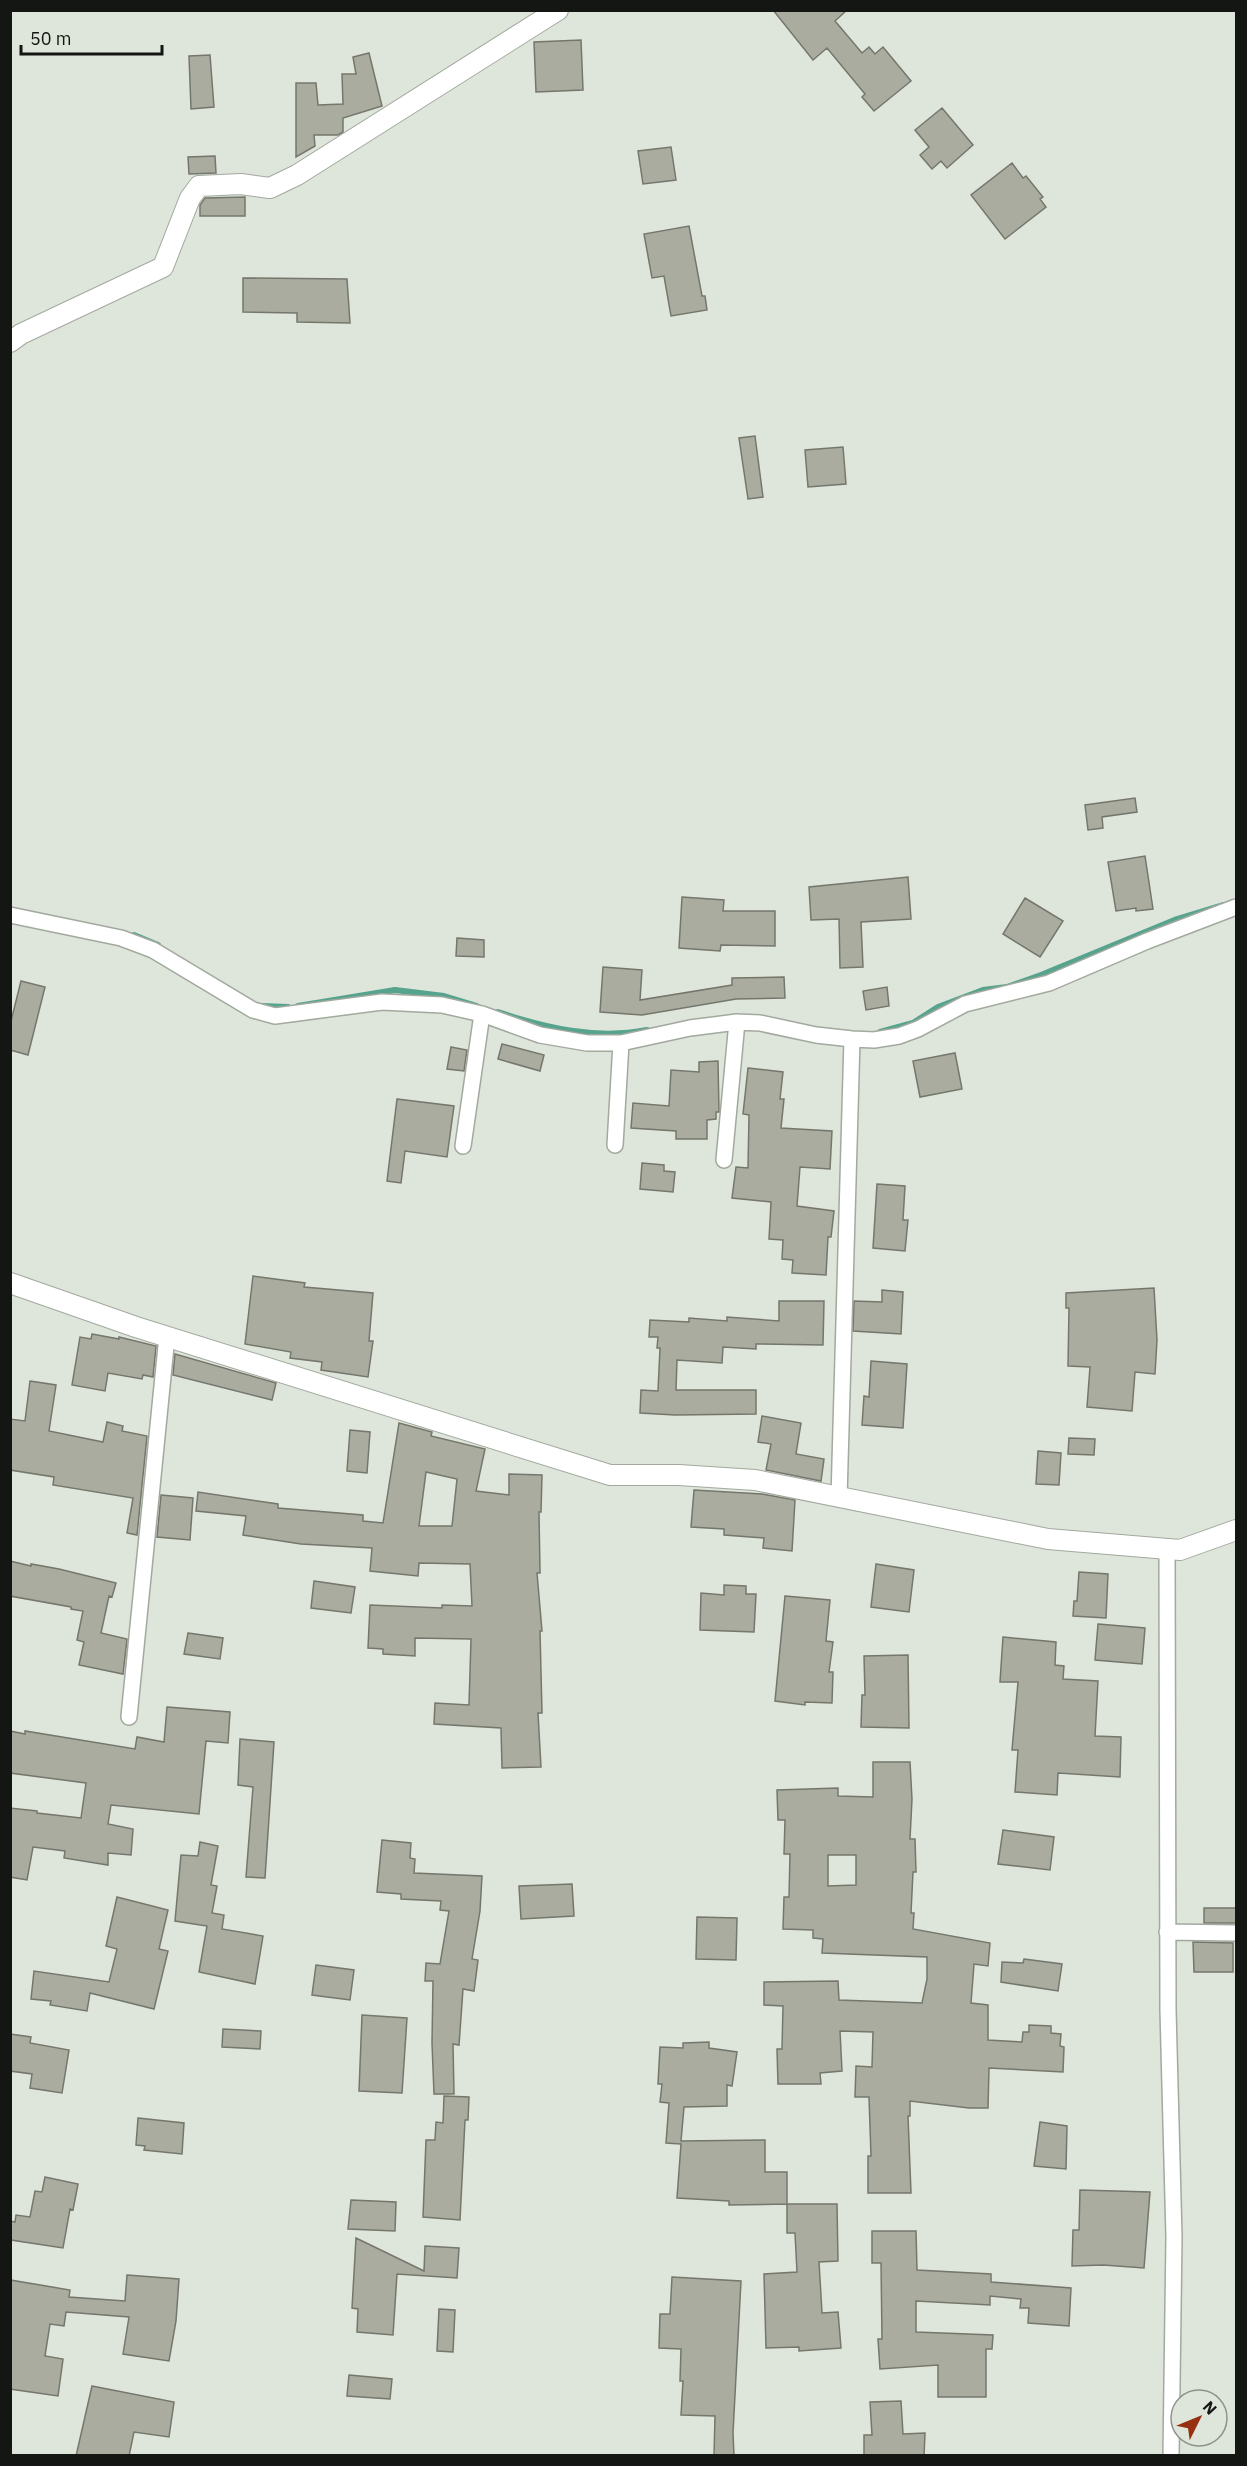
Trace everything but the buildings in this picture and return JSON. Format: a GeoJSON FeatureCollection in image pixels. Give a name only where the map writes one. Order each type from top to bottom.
{"type":"FeatureCollection","features":[{"type":"Feature","properties":{"kind":"street"},"geometry":{"type":"LineString","coordinates":[[10,342],[21,334],[163,267],[190,198],[199,186],[241,184],[270,188],[288,179],[558,10]]}},
{"type":"Feature","properties":{"kind":"street"},"geometry":{"type":"LineString","coordinates":[[10,915],[132,942],[153,950],[254,1010],[275,1016],[382,1002],[442,1005],[482,1014],[540,1035],[588,1043],[621,1043],[690,1028],[737,1022],[760,1023],[816,1035],[852,1039],[874,1040],[899,1036],[918,1029],[965,1004],[1049,983],[1147,941],[1236,907]]}},
{"type":"Feature","properties":{"kind":"street"},"geometry":{"type":"LineString","coordinates":[[463,1146],[482,1014]]}},
{"type":"Feature","properties":{"kind":"street"},"geometry":{"type":"LineString","coordinates":[[724,1160],[737,1022]]}},
{"type":"Feature","properties":{"kind":"street"},"geometry":{"type":"LineString","coordinates":[[839,1498],[852,1039]]}},
{"type":"Feature","properties":{"kind":"street"},"geometry":{"type":"LineString","coordinates":[[615,1145],[621,1043]]}},
{"type":"Feature","properties":{"kind":"street"},"geometry":{"type":"LineString","coordinates":[[10,1282],[167,1336],[610,1475],[679,1475],[755,1480],[1048,1539],[1180,1550],[1236,1530]]}},
{"type":"Feature","properties":{"kind":"street"},"geometry":{"type":"LineString","coordinates":[[129,1717],[167,1336]]}},
{"type":"Feature","properties":{"kind":"street"},"geometry":{"type":"LineString","coordinates":[[1167,1549],[1167,1932],[1174,2237],[1171,2456]]}},
{"type":"Feature","properties":{"kind":"street"},"geometry":{"type":"LineString","coordinates":[[1167,1932],[1236,1933]]}},
{"type":"Feature","properties":{"kind":"waterway"},"geometry":{"type":"LineString","coordinates":[[880,1032],[913,1023],[938,1007],[983,990],[1007,987],[1041,975],[1177,919],[1223,905]]}},
{"type":"Feature","properties":{"kind":"waterway"},"geometry":{"type":"LineString","coordinates":[[134,935],[158,945]]}},
{"type":"Feature","properties":{"kind":"waterway"},"geometry":{"type":"LineString","coordinates":[[298,1006],[395,990],[444,996],[477,1006]]}},
{"type":"Feature","properties":{"kind":"waterway"},"geometry":{"type":"LineString","coordinates":[[262,1006],[288,1007]]}},
{"type":"Feature","properties":{"kind":"waterway"},"geometry":{"type":"LineString","coordinates":[[498,1012],[571,1031],[609,1034],[647,1030]]}}]}
